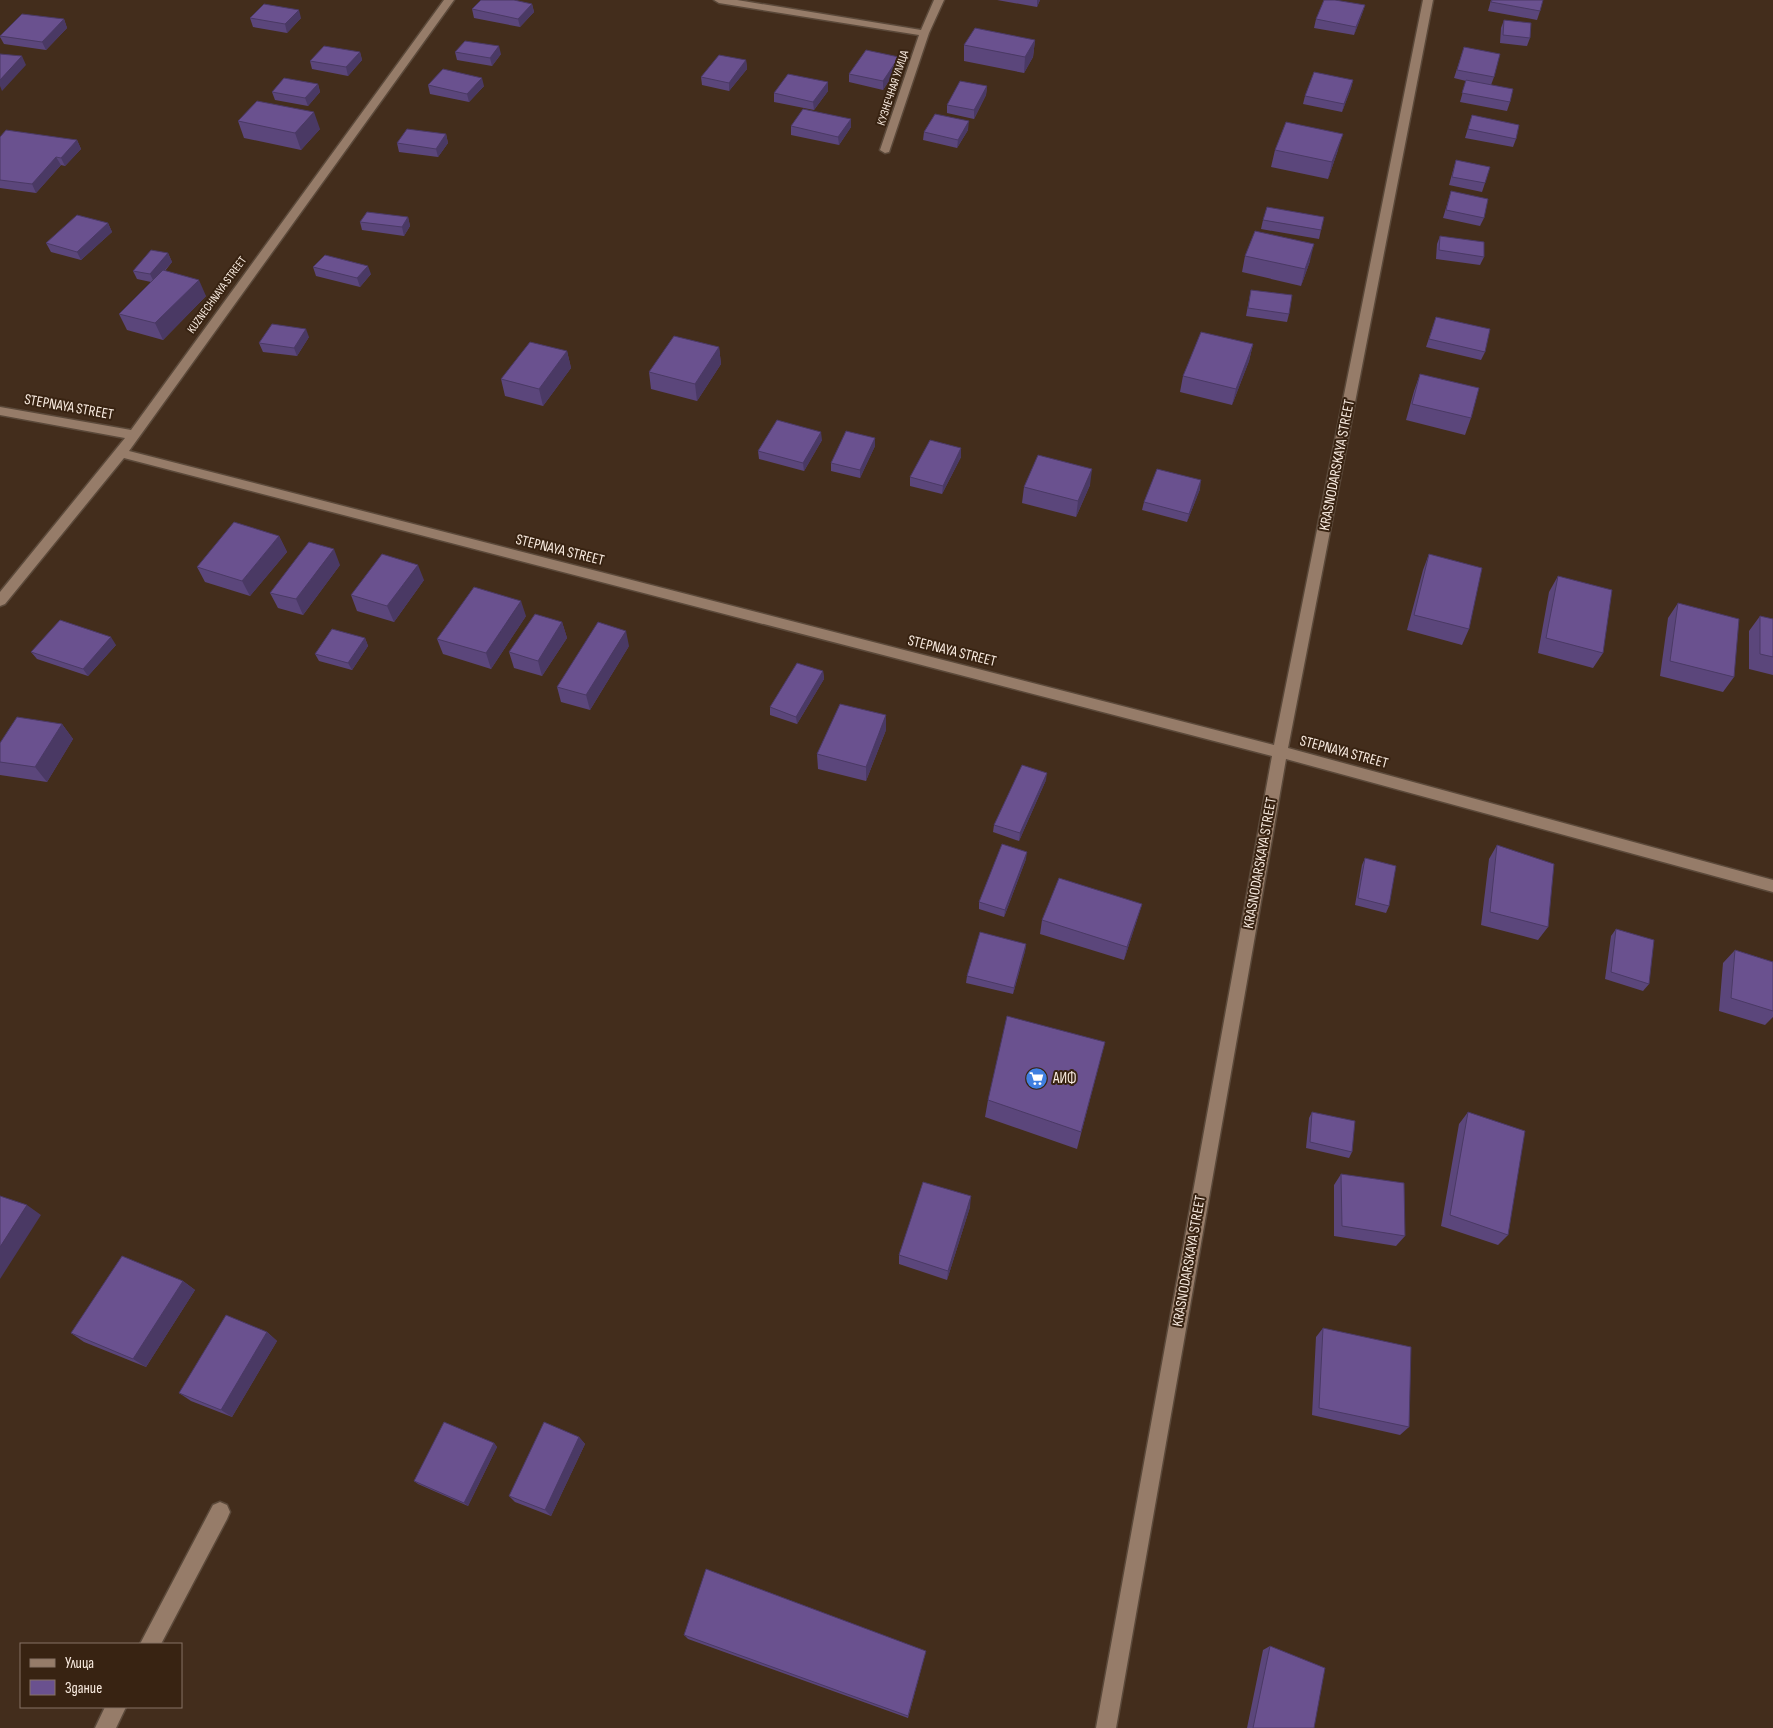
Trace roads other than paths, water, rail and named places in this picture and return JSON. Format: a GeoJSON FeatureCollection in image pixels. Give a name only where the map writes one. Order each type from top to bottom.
{"type":"FeatureCollection","features":[{"type":"Feature","properties":{"kind":"street","name":"KUZNECHNAYA STREET"},"geometry":{"type":"LineString","coordinates":[[0,601],[121,453],[449,0]]}},
{"type":"Feature","properties":{"kind":"street","name":"КУЗНЕЧНАЯ УЛИЦА"},"geometry":{"type":"LineString","coordinates":[[718,0],[924,33]]}},
{"type":"Feature","properties":{"kind":"street","name":"КУЗНЕЧНАЯ УЛИЦА"},"geometry":{"type":"LineString","coordinates":[[885,150],[924,33],[939,0]]}},
{"type":"Feature","properties":{"kind":"street","name":"KRASNODARSKAYA STREET"},"geometry":{"type":"LineString","coordinates":[[1106,1728],[1280,752],[1428,0]]}},
{"type":"Feature","properties":{"kind":"street","name":"STEPNAYA STREET"},"geometry":{"type":"LineString","coordinates":[[0,411],[133,435]]}},
{"type":"Feature","properties":{"kind":"street","name":"STEPNAYA STREET"},"geometry":{"type":"LineString","coordinates":[[121,453],[1280,752],[1773,886]]}},
{"type":"Feature","properties":{"kind":"street"},"geometry":{"type":"LineString","coordinates":[[151,1643],[220,1512]]}},
{"type":"Feature","properties":{"kind":"street"},"geometry":{"type":"LineString","coordinates":[[105,1728],[115,1708]]}},
{"type":"Feature","properties":{"kind":"place","name":"АИФ"},"geometry":{"type":"Point","coordinates":[1037,1078]}}]}
